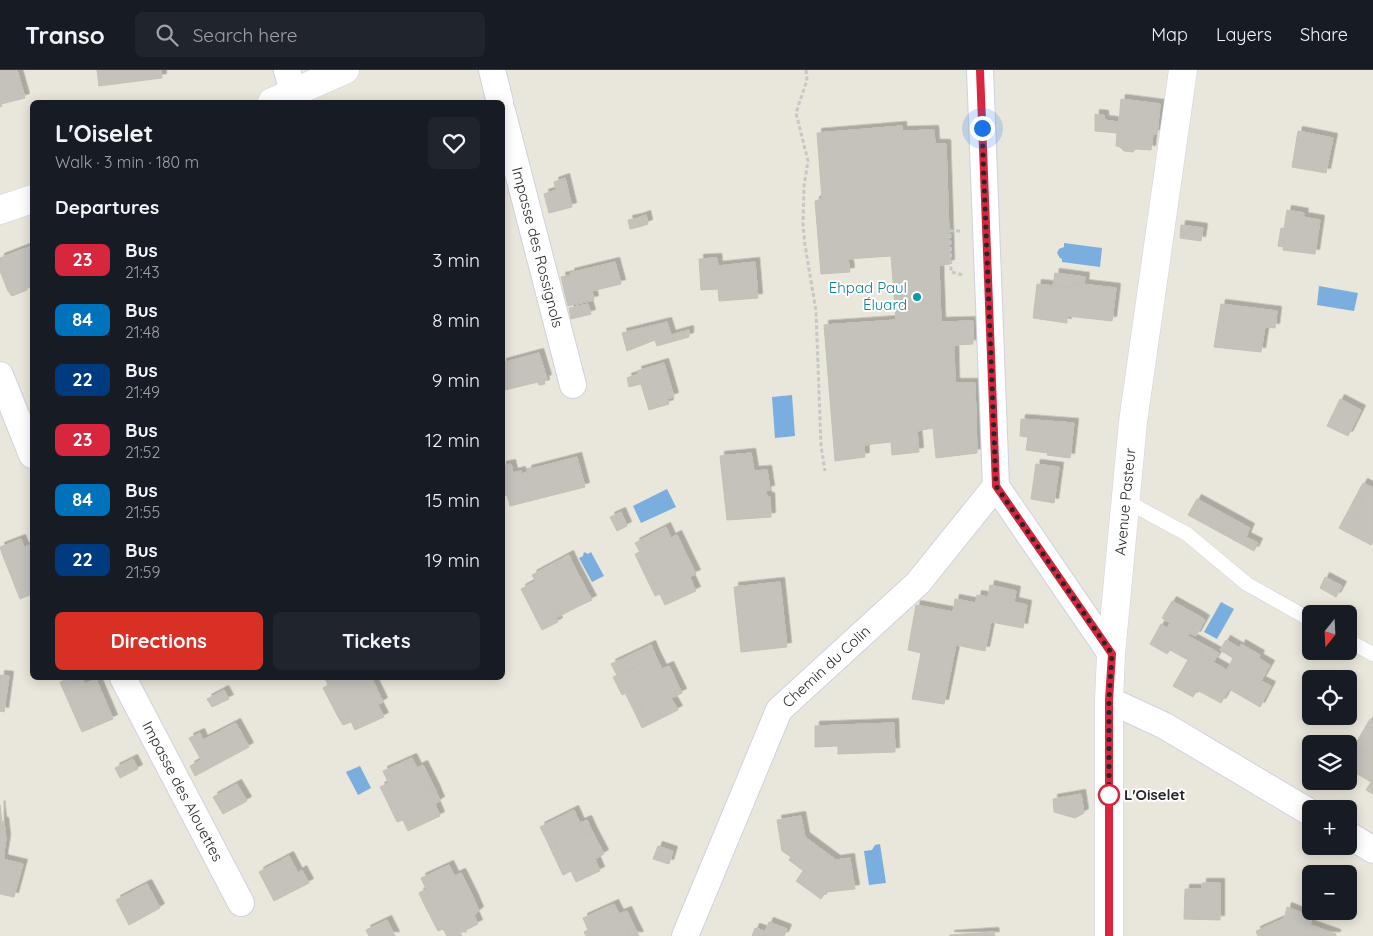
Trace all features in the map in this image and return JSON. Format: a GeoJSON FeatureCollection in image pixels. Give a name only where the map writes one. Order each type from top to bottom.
{"type":"FeatureCollection","features":[{"type":"Feature","properties":{"kind":"main road"},"geometry":{"type":"LineString","coordinates":[[284,89],[345,70]]}},
{"type":"Feature","properties":{"kind":"main road","name":"Avenue Pasteur"},"geometry":{"type":"LineString","coordinates":[[1109,936],[1109,700],[1112,654],[1134,422],[1183,70]]}},
{"type":"Feature","properties":{"kind":"main road"},"geometry":{"type":"LineString","coordinates":[[0,210],[30,200]]}},
{"type":"Feature","properties":{"kind":"street"},"geometry":{"type":"LineString","coordinates":[[492,70],[500,100]]}},
{"type":"Feature","properties":{"kind":"street"},"geometry":{"type":"LineString","coordinates":[[980,70],[996,486],[1112,654]]}},
{"type":"Feature","properties":{"kind":"street","name":"Impasse des Rossignols"},"geometry":{"type":"LineString","coordinates":[[505,123],[572,385]]}},
{"type":"Feature","properties":{"kind":"street"},"geometry":{"type":"LineString","coordinates":[[0,374],[30,449]]}},
{"type":"Feature","properties":{"kind":"street","name":"Chemin du Colin"},"geometry":{"type":"LineString","coordinates":[[685,936],[779,710],[918,583],[996,486]]}},
{"type":"Feature","properties":{"kind":"street","name":"Impasse des Alouettes"},"geometry":{"type":"LineString","coordinates":[[124,680],[241,903]]}},
{"type":"Feature","properties":{"kind":"street"},"geometry":{"type":"LineString","coordinates":[[1109,700],[1165,726],[1302,808]]}},
{"type":"Feature","properties":{"kind":"street"},"geometry":{"type":"LineString","coordinates":[[1357,840],[1373,850]]}},
{"type":"Feature","properties":{"kind":"lane"},"geometry":{"type":"LineString","coordinates":[[1126,501],[1186,534],[1247,584],[1302,615]]}},
{"type":"Feature","properties":{"kind":"lane"},"geometry":{"type":"LineString","coordinates":[[1358,646],[1373,654]]}},
{"type":"Feature","properties":{"kind":"path"},"geometry":{"type":"LineString","coordinates":[[806,70],[807,80],[796,113],[808,161],[804,186],[803,224],[816,311],[821,446],[826,470]]}},
{"type":"Feature","properties":{"kind":"water"},"geometry":{"type":"Polygon","coordinates":[[[1064,243],[1102,248],[1100,267],[1062,262],[1057,253],[1059,249],[1064,247],[1064,243]]]}},
{"type":"Feature","properties":{"kind":"water"},"geometry":{"type":"Polygon","coordinates":[[[1319,286],[1358,293],[1354,311],[1317,305],[1319,286]]]}},
{"type":"Feature","properties":{"kind":"water"},"geometry":{"type":"Polygon","coordinates":[[[792,395],[795,436],[775,438],[772,397],[792,395]]]}},
{"type":"Feature","properties":{"kind":"water"},"geometry":{"type":"Polygon","coordinates":[[[667,489],[676,507],[641,523],[633,506],[667,489]]]}},
{"type":"Feature","properties":{"kind":"water"},"geometry":{"type":"Polygon","coordinates":[[[584,552],[588,554],[591,552],[604,576],[592,582],[579,558],[583,556],[584,552]]]}},
{"type":"Feature","properties":{"kind":"water"},"geometry":{"type":"Polygon","coordinates":[[[1221,602],[1234,609],[1217,639],[1204,632],[1221,602]]]}},
{"type":"Feature","properties":{"kind":"water"},"geometry":{"type":"Polygon","coordinates":[[[360,766],[371,788],[358,795],[346,772],[360,766]]]}},
{"type":"Feature","properties":{"kind":"water"},"geometry":{"type":"Polygon","coordinates":[[[880,844],[886,883],[869,885],[864,851],[872,850],[875,845],[880,844]]]}},
{"type":"Feature","properties":{"kind":"building"},"geometry":{"type":"Polygon","coordinates":[[[0,70],[17,70],[25,98],[1,104],[2,106],[0,107],[0,70]]]}},
{"type":"Feature","properties":{"kind":"building"},"geometry":{"type":"Polygon","coordinates":[[[97,70],[161,70],[162,78],[99,86],[97,70]]]}},
{"type":"Feature","properties":{"kind":"building"},"geometry":{"type":"Polygon","coordinates":[[[1121,99],[1160,104],[1157,134],[1153,134],[1151,150],[1136,149],[1133,152],[1124,151],[1116,146],[1117,133],[1095,131],[1095,114],[1104,115],[1104,120],[1119,122],[1121,99]]]}},
{"type":"Feature","properties":{"kind":"building","name":"Ehpad Paul Éluard"},"geometry":{"type":"Polygon","coordinates":[[[902,126],[902,131],[934,130],[935,144],[946,144],[950,264],[939,265],[941,322],[973,321],[973,344],[954,345],[955,383],[975,383],[977,453],[936,458],[933,428],[917,431],[919,452],[892,455],[891,442],[864,445],[865,457],[835,461],[824,325],[896,320],[891,256],[848,259],[850,272],[821,274],[815,201],[822,199],[817,133],[902,126]]]}},
{"type":"Feature","properties":{"kind":"building"},"geometry":{"type":"Polygon","coordinates":[[[1298,131],[1333,138],[1326,173],[1292,167],[1298,131]]]}},
{"type":"Feature","properties":{"kind":"building"},"geometry":{"type":"Polygon","coordinates":[[[565,178],[572,207],[549,213],[544,194],[556,190],[554,182],[565,178]]]}},
{"type":"Feature","properties":{"kind":"building"},"geometry":{"type":"Polygon","coordinates":[[[1287,210],[1304,213],[1303,217],[1320,220],[1315,254],[1283,250],[1287,210]]]}},
{"type":"Feature","properties":{"kind":"building"},"geometry":{"type":"Polygon","coordinates":[[[646,215],[648,224],[639,227],[638,218],[646,215]]]}},
{"type":"Feature","properties":{"kind":"building"},"geometry":{"type":"Polygon","coordinates":[[[638,218],[639,227],[630,229],[628,220],[638,218]]]}},
{"type":"Feature","properties":{"kind":"building"},"geometry":{"type":"Polygon","coordinates":[[[1181,225],[1203,228],[1201,241],[1180,238],[1181,225]]]}},
{"type":"Feature","properties":{"kind":"building"},"geometry":{"type":"Polygon","coordinates":[[[1281,228],[1286,229],[1284,247],[1278,246],[1281,228]]]}},
{"type":"Feature","properties":{"kind":"building"},"geometry":{"type":"Polygon","coordinates":[[[30,246],[30,287],[27,290],[12,296],[0,271],[0,258],[30,246]]]}},
{"type":"Feature","properties":{"kind":"building"},"geometry":{"type":"Polygon","coordinates":[[[717,258],[718,266],[755,262],[758,298],[719,301],[718,289],[701,290],[699,259],[717,258]]]}},
{"type":"Feature","properties":{"kind":"building"},"geometry":{"type":"Polygon","coordinates":[[[615,262],[621,284],[592,291],[594,300],[568,306],[561,277],[615,262]]]}},
{"type":"Feature","properties":{"kind":"building"},"geometry":{"type":"Polygon","coordinates":[[[1055,273],[1085,277],[1084,285],[1073,283],[1072,288],[1053,286],[1055,273]]]}},
{"type":"Feature","properties":{"kind":"building"},"geometry":{"type":"Polygon","coordinates":[[[1073,283],[1116,288],[1112,321],[1067,316],[1067,323],[1033,318],[1037,284],[1072,288],[1073,283]]]}},
{"type":"Feature","properties":{"kind":"building"},"geometry":{"type":"Polygon","coordinates":[[[588,304],[591,314],[571,319],[569,308],[588,304]]]}},
{"type":"Feature","properties":{"kind":"building"},"geometry":{"type":"Polygon","coordinates":[[[1221,304],[1277,311],[1275,328],[1265,327],[1261,352],[1214,347],[1221,304]]]}},
{"type":"Feature","properties":{"kind":"building"},"geometry":{"type":"Polygon","coordinates":[[[667,322],[671,335],[689,330],[689,337],[657,346],[655,340],[627,351],[622,333],[667,322]]]}},
{"type":"Feature","properties":{"kind":"building"},"geometry":{"type":"Polygon","coordinates":[[[539,353],[547,379],[544,380],[545,384],[539,385],[538,382],[505,390],[505,362],[539,353]]]}},
{"type":"Feature","properties":{"kind":"building"},"geometry":{"type":"Polygon","coordinates":[[[664,363],[674,397],[667,399],[669,404],[649,410],[641,384],[629,387],[627,378],[638,374],[637,371],[664,363]]]}},
{"type":"Feature","properties":{"kind":"building"},"geometry":{"type":"Polygon","coordinates":[[[1340,399],[1361,410],[1348,436],[1327,426],[1340,399]]]}},
{"type":"Feature","properties":{"kind":"building"},"geometry":{"type":"Polygon","coordinates":[[[1021,419],[1074,423],[1070,458],[1026,450],[1028,437],[1020,436],[1021,419]]]}},
{"type":"Feature","properties":{"kind":"building"},"geometry":{"type":"Polygon","coordinates":[[[751,453],[754,471],[767,470],[770,490],[766,490],[767,497],[770,497],[771,517],[727,520],[720,456],[751,453]]]}},
{"type":"Feature","properties":{"kind":"building"},"geometry":{"type":"Polygon","coordinates":[[[577,457],[585,487],[510,506],[507,495],[505,495],[505,465],[511,464],[513,473],[521,471],[521,474],[528,472],[527,470],[577,457]]]}},
{"type":"Feature","properties":{"kind":"building"},"geometry":{"type":"Polygon","coordinates":[[[1036,464],[1059,467],[1054,503],[1031,499],[1036,464]]]}},
{"type":"Feature","properties":{"kind":"building"},"geometry":{"type":"Polygon","coordinates":[[[1363,483],[1373,488],[1373,493],[1367,490],[1353,517],[1360,520],[1352,535],[1339,528],[1363,483]]]}},
{"type":"Feature","properties":{"kind":"building"},"geometry":{"type":"Polygon","coordinates":[[[1367,490],[1373,493],[1373,542],[1371,545],[1352,535],[1360,520],[1353,517],[1367,490]]]}},
{"type":"Feature","properties":{"kind":"building"},"geometry":{"type":"Polygon","coordinates":[[[1197,499],[1250,528],[1246,537],[1258,543],[1254,551],[1188,515],[1197,499]]]}},
{"type":"Feature","properties":{"kind":"building"},"geometry":{"type":"Polygon","coordinates":[[[621,512],[627,526],[617,531],[610,517],[621,512]]]}},
{"type":"Feature","properties":{"kind":"building"},"geometry":{"type":"Polygon","coordinates":[[[666,527],[671,538],[677,535],[690,562],[684,565],[696,591],[665,605],[647,567],[642,569],[635,554],[640,552],[635,543],[666,527]]]}},
{"type":"Feature","properties":{"kind":"building"},"geometry":{"type":"Polygon","coordinates":[[[21,539],[24,547],[3,556],[0,547],[21,539]]]}},
{"type":"Feature","properties":{"kind":"building"},"geometry":{"type":"Polygon","coordinates":[[[30,545],[30,595],[20,599],[3,556],[30,545]]]}},
{"type":"Feature","properties":{"kind":"building"},"geometry":{"type":"Polygon","coordinates":[[[569,555],[574,566],[562,572],[556,562],[569,555]]]}},
{"type":"Feature","properties":{"kind":"building"},"geometry":{"type":"Polygon","coordinates":[[[556,562],[560,568],[535,581],[532,575],[556,562]]]}},
{"type":"Feature","properties":{"kind":"building"},"geometry":{"type":"Polygon","coordinates":[[[690,562],[696,574],[689,577],[684,565],[690,562]]]}},
{"type":"Feature","properties":{"kind":"building"},"geometry":{"type":"Polygon","coordinates":[[[574,566],[592,600],[577,607],[574,602],[553,613],[558,622],[542,630],[521,589],[559,568],[562,572],[574,566]]]}},
{"type":"Feature","properties":{"kind":"building"},"geometry":{"type":"Polygon","coordinates":[[[647,567],[660,594],[655,596],[642,569],[647,567]]]}},
{"type":"Feature","properties":{"kind":"building"},"geometry":{"type":"Polygon","coordinates":[[[1325,577],[1342,586],[1336,597],[1320,588],[1325,577]]]}},
{"type":"Feature","properties":{"kind":"building"},"geometry":{"type":"Polygon","coordinates":[[[780,582],[787,647],[741,652],[734,587],[780,582]]]}},
{"type":"Feature","properties":{"kind":"building"},"geometry":{"type":"Polygon","coordinates":[[[990,585],[1016,591],[1014,602],[1027,605],[1023,628],[991,622],[985,651],[956,645],[944,704],[912,699],[921,653],[908,650],[916,605],[953,612],[955,599],[976,603],[977,595],[988,597],[990,585]]]}},
{"type":"Feature","properties":{"kind":"building"},"geometry":{"type":"Polygon","coordinates":[[[1172,601],[1199,616],[1186,639],[1203,648],[1200,654],[1213,662],[1193,697],[1173,686],[1188,660],[1170,650],[1167,654],[1150,644],[1161,624],[1167,628],[1170,623],[1162,618],[1172,601]]]}},
{"type":"Feature","properties":{"kind":"building"},"geometry":{"type":"Polygon","coordinates":[[[574,602],[577,607],[556,618],[553,613],[574,602]]]}},
{"type":"Feature","properties":{"kind":"building"},"geometry":{"type":"Polygon","coordinates":[[[1199,616],[1205,620],[1196,636],[1190,633],[1199,616]]]}},
{"type":"Feature","properties":{"kind":"building"},"geometry":{"type":"Polygon","coordinates":[[[1188,636],[1219,653],[1213,662],[1200,654],[1203,648],[1186,639],[1188,636]]]}},
{"type":"Feature","properties":{"kind":"building"},"geometry":{"type":"Polygon","coordinates":[[[1226,640],[1240,648],[1241,644],[1260,655],[1249,675],[1271,686],[1260,707],[1229,689],[1221,703],[1197,690],[1213,662],[1227,670],[1233,658],[1220,650],[1226,640]]]}},
{"type":"Feature","properties":{"kind":"building"},"geometry":{"type":"Polygon","coordinates":[[[651,645],[656,657],[617,675],[611,664],[651,645]]]}},
{"type":"Feature","properties":{"kind":"building"},"geometry":{"type":"Polygon","coordinates":[[[656,657],[676,696],[671,698],[678,710],[642,728],[636,715],[643,711],[632,690],[622,695],[613,677],[656,657]]]}},
{"type":"Feature","properties":{"kind":"building"},"geometry":{"type":"Polygon","coordinates":[[[1258,658],[1270,665],[1261,681],[1249,675],[1258,658]]]}},
{"type":"Feature","properties":{"kind":"building"},"geometry":{"type":"Polygon","coordinates":[[[669,666],[682,693],[676,696],[662,669],[669,666]]]}},
{"type":"Feature","properties":{"kind":"building"},"geometry":{"type":"Polygon","coordinates":[[[0,675],[9,676],[4,712],[0,711],[0,675]]]}},
{"type":"Feature","properties":{"kind":"building"},"geometry":{"type":"Polygon","coordinates":[[[65,680],[79,680],[62,687],[60,682],[65,680]]]}},
{"type":"Feature","properties":{"kind":"building"},"geometry":{"type":"Polygon","coordinates":[[[78,680],[83,680],[85,684],[96,680],[113,719],[82,732],[62,687],[78,680]]]}},
{"type":"Feature","properties":{"kind":"building"},"geometry":{"type":"Polygon","coordinates":[[[326,680],[370,680],[366,682],[384,717],[355,730],[346,711],[337,715],[323,688],[328,685],[326,680]]]}},
{"type":"Feature","properties":{"kind":"building"},"geometry":{"type":"Polygon","coordinates":[[[372,680],[383,702],[378,705],[366,682],[372,680]]]}},
{"type":"Feature","properties":{"kind":"building"},"geometry":{"type":"Polygon","coordinates":[[[224,690],[229,699],[212,707],[207,699],[224,690]]]}},
{"type":"Feature","properties":{"kind":"building"},"geometry":{"type":"Polygon","coordinates":[[[632,690],[643,711],[636,715],[625,693],[632,690]]]}},
{"type":"Feature","properties":{"kind":"building"},"geometry":{"type":"Polygon","coordinates":[[[346,711],[351,722],[343,725],[337,715],[346,711]]]}},
{"type":"Feature","properties":{"kind":"building"},"geometry":{"type":"Polygon","coordinates":[[[1370,719],[1373,721],[1373,794],[1366,790],[1371,782],[1357,774],[1357,741],[1370,719]]]}},
{"type":"Feature","properties":{"kind":"building"},"geometry":{"type":"Polygon","coordinates":[[[236,723],[249,747],[195,776],[190,766],[201,760],[189,738],[200,733],[203,740],[236,723]]]}},
{"type":"Feature","properties":{"kind":"building"},"geometry":{"type":"Polygon","coordinates":[[[894,723],[895,752],[838,754],[838,746],[815,747],[815,726],[894,723]]]}},
{"type":"Feature","properties":{"kind":"building"},"geometry":{"type":"Polygon","coordinates":[[[412,758],[429,791],[435,789],[440,801],[435,804],[440,816],[408,831],[403,820],[397,822],[385,797],[393,793],[383,771],[412,758]]]}},
{"type":"Feature","properties":{"kind":"building"},"geometry":{"type":"Polygon","coordinates":[[[133,759],[138,769],[120,778],[115,768],[133,759]]]}},
{"type":"Feature","properties":{"kind":"building"},"geometry":{"type":"Polygon","coordinates":[[[423,765],[435,789],[429,791],[417,768],[423,765]]]}},
{"type":"Feature","properties":{"kind":"building"},"geometry":{"type":"Polygon","coordinates":[[[388,783],[393,793],[385,797],[380,787],[388,783]]]}},
{"type":"Feature","properties":{"kind":"building"},"geometry":{"type":"Polygon","coordinates":[[[237,784],[247,801],[223,814],[213,797],[237,784]]]}},
{"type":"Feature","properties":{"kind":"building"},"geometry":{"type":"Polygon","coordinates":[[[1081,794],[1084,813],[1075,818],[1054,812],[1053,799],[1081,794]]]}},
{"type":"Feature","properties":{"kind":"building"},"geometry":{"type":"Polygon","coordinates":[[[0,805],[6,839],[2,865],[5,868],[21,871],[14,897],[0,894],[0,805]]]}},
{"type":"Feature","properties":{"kind":"building"},"geometry":{"type":"Polygon","coordinates":[[[574,810],[585,835],[592,831],[604,854],[595,859],[600,871],[576,882],[571,871],[563,875],[553,854],[559,852],[553,838],[547,841],[540,827],[574,810]]]}},
{"type":"Feature","properties":{"kind":"building"},"geometry":{"type":"Polygon","coordinates":[[[801,816],[805,837],[836,860],[833,865],[837,868],[851,866],[855,889],[826,892],[821,899],[803,886],[810,876],[789,860],[791,857],[782,851],[777,820],[801,816]]]}},
{"type":"Feature","properties":{"kind":"building"},"geometry":{"type":"Polygon","coordinates":[[[587,820],[592,831],[585,835],[580,823],[587,820]]]}},
{"type":"Feature","properties":{"kind":"building"},"geometry":{"type":"Polygon","coordinates":[[[553,838],[559,852],[553,854],[547,841],[553,838]]]}},
{"type":"Feature","properties":{"kind":"building"},"geometry":{"type":"Polygon","coordinates":[[[658,846],[673,851],[669,864],[653,859],[658,846]]]}},
{"type":"Feature","properties":{"kind":"building"},"geometry":{"type":"Polygon","coordinates":[[[289,856],[298,873],[302,870],[309,883],[274,901],[259,872],[289,856]]]}},
{"type":"Feature","properties":{"kind":"building"},"geometry":{"type":"Polygon","coordinates":[[[850,858],[851,866],[837,868],[833,865],[836,860],[850,858]]]}},
{"type":"Feature","properties":{"kind":"building"},"geometry":{"type":"Polygon","coordinates":[[[2,859],[23,864],[21,871],[5,868],[2,865],[2,859]]]}},
{"type":"Feature","properties":{"kind":"building"},"geometry":{"type":"Polygon","coordinates":[[[449,865],[466,900],[473,897],[479,911],[474,915],[478,924],[460,933],[462,936],[447,936],[443,929],[438,931],[424,904],[431,900],[421,878],[449,865]]]}},
{"type":"Feature","properties":{"kind":"building"},"geometry":{"type":"Polygon","coordinates":[[[803,871],[810,876],[803,886],[796,881],[803,871]]]}},
{"type":"Feature","properties":{"kind":"building"},"geometry":{"type":"Polygon","coordinates":[[[461,873],[473,897],[466,900],[454,876],[461,873]]]}},
{"type":"Feature","properties":{"kind":"building"},"geometry":{"type":"Polygon","coordinates":[[[1202,883],[1220,883],[1220,920],[1184,919],[1185,889],[1202,889],[1202,883]]]}},
{"type":"Feature","properties":{"kind":"building"},"geometry":{"type":"Polygon","coordinates":[[[147,884],[160,908],[129,925],[116,900],[147,884]]]}},
{"type":"Feature","properties":{"kind":"building"},"geometry":{"type":"Polygon","coordinates":[[[426,889],[431,900],[424,904],[419,893],[426,889]]]}},
{"type":"Feature","properties":{"kind":"building"},"geometry":{"type":"Polygon","coordinates":[[[614,904],[619,914],[627,911],[633,924],[626,927],[630,936],[586,936],[584,932],[588,930],[583,918],[614,904]]]}},
{"type":"Feature","properties":{"kind":"building"},"geometry":{"type":"Polygon","coordinates":[[[1287,907],[1302,913],[1302,920],[1311,920],[1310,925],[1285,916],[1287,907]]]}},
{"type":"Feature","properties":{"kind":"building"},"geometry":{"type":"Polygon","coordinates":[[[1285,916],[1336,934],[1336,936],[1258,936],[1256,931],[1283,919],[1285,916]]]}},
{"type":"Feature","properties":{"kind":"building"},"geometry":{"type":"Polygon","coordinates":[[[387,920],[395,936],[369,936],[366,930],[387,920]]]}},
{"type":"Feature","properties":{"kind":"building"},"geometry":{"type":"Polygon","coordinates":[[[769,922],[787,929],[784,936],[752,936],[755,928],[765,931],[769,922]]]}},
{"type":"Feature","properties":{"kind":"building"},"geometry":{"type":"Polygon","coordinates":[[[633,924],[639,936],[630,936],[626,927],[633,924]]]}},
{"type":"Feature","properties":{"kind":"building"},"geometry":{"type":"Polygon","coordinates":[[[994,932],[995,936],[950,936],[950,935],[994,932]]]}},
{"type":"Feature","properties":{"kind":"bus line","name":"23"},"geometry":{"type":"LineString","coordinates":[[980,70],[996,486],[1112,654],[1109,700],[1109,936]]}},
{"type":"Feature","properties":{"kind":"place","name":"Ehpad Paul Éluard"},"geometry":{"type":"Point","coordinates":[917,297]}},
{"type":"Feature","properties":{"kind":"place","name":"L'Oiselet"},"geometry":{"type":"Point","coordinates":[1109,795]}},
{"type":"Feature","properties":{"kind":"route"},"geometry":{"type":"LineString","coordinates":[[982,128],[996,486],[1112,654],[1109,700],[1109,795]]}}]}
